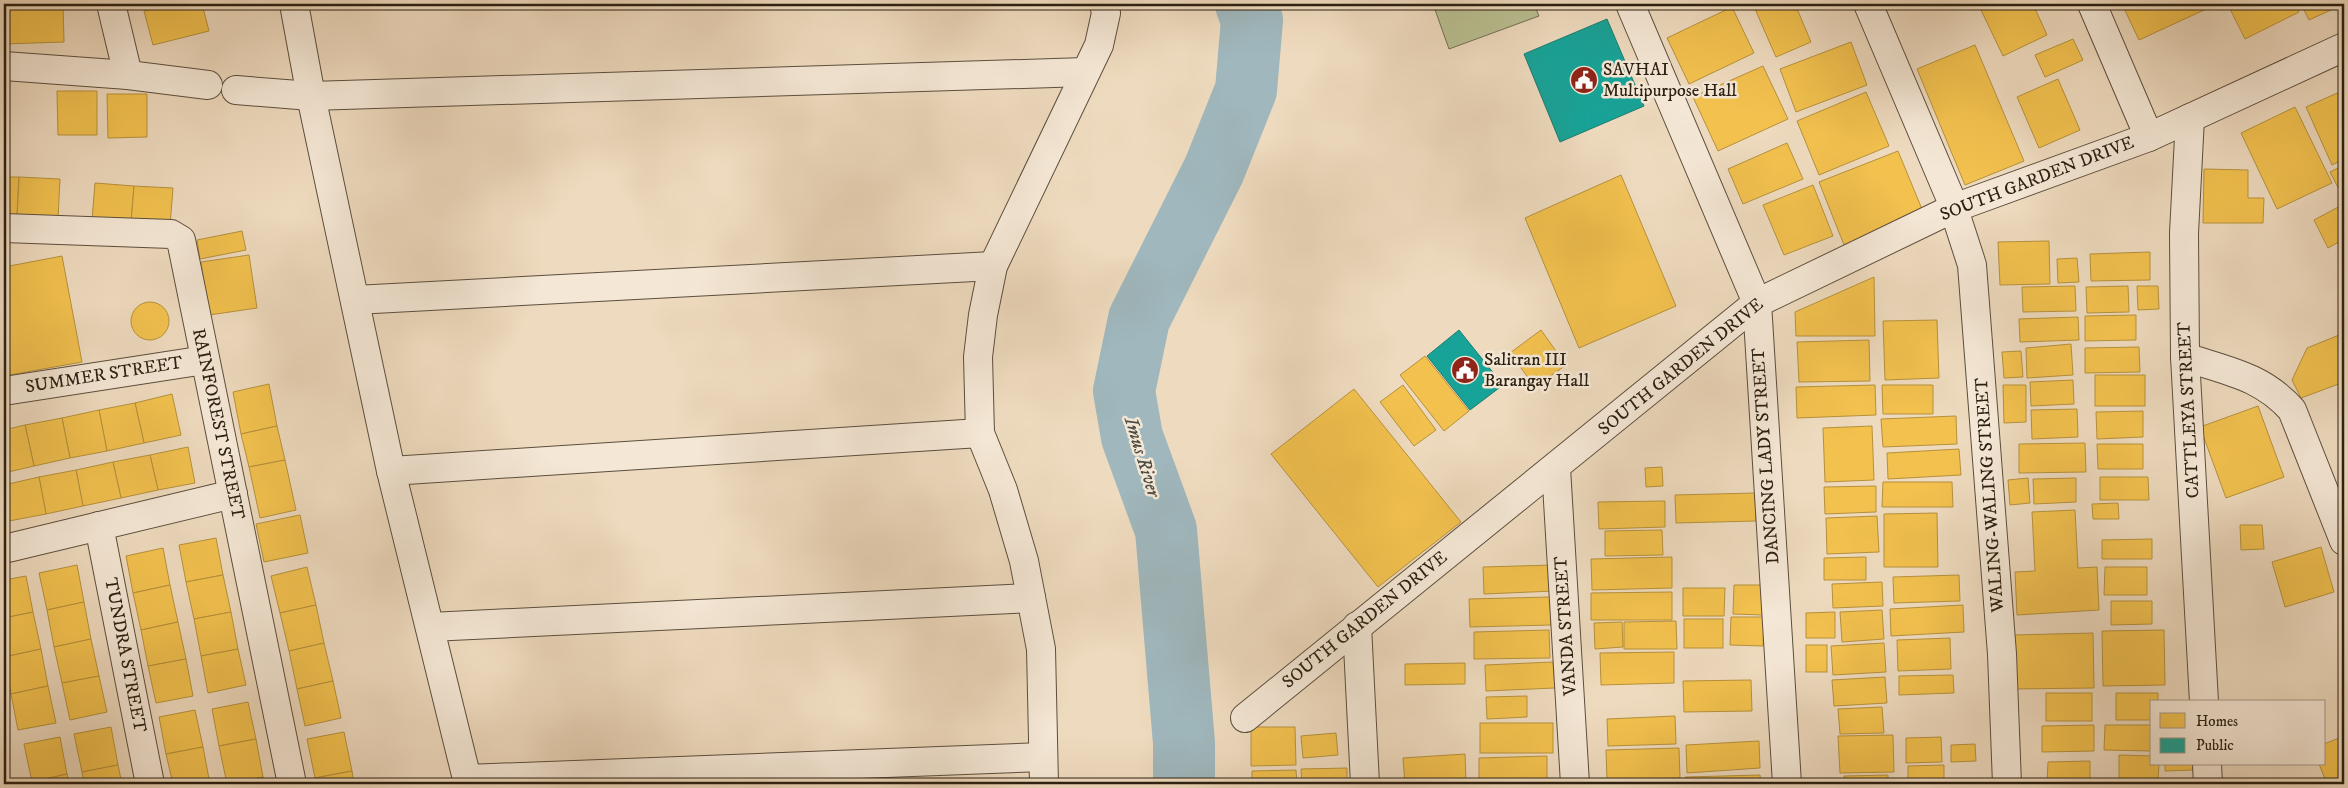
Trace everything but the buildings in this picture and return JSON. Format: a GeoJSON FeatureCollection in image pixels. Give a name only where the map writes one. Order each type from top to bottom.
{"type":"FeatureCollection","features":[{"type":"Feature","properties":{"kind":"street"},"geometry":{"type":"LineString","coordinates":[[111,4],[128,75]]}},
{"type":"Feature","properties":{"kind":"street"},"geometry":{"type":"LineString","coordinates":[[294,4],[311,96],[391,471],[467,779],[1043,757]]}},
{"type":"Feature","properties":{"kind":"street"},"geometry":{"type":"LineString","coordinates":[[1044,784],[1041,649],[1024,561],[1003,490],[980,433],[978,356],[983,315],[993,266],[1099,44],[1106,13],[1104,4]]}},
{"type":"Feature","properties":{"kind":"street","name":"DANCING LADY STREET"},"geometry":{"type":"LineString","coordinates":[[1630,4],[1757,303],[1787,784]]}},
{"type":"Feature","properties":{"kind":"street","name":"WALING-WALING STREET"},"geometry":{"type":"LineString","coordinates":[[1868,4],[1954,208],[1972,265],[2002,654],[2008,784]]}},
{"type":"Feature","properties":{"kind":"street"},"geometry":{"type":"LineString","coordinates":[[2092,4],[2149,137]]}},
{"type":"Feature","properties":{"kind":"street","name":"SOUTH GARDEN DRIVE"},"geometry":{"type":"LineString","coordinates":[[1245,718],[1356,626],[1556,468],[1757,303],[1954,208],[2149,137],[2344,46]]}},
{"type":"Feature","properties":{"kind":"street"},"geometry":{"type":"LineString","coordinates":[[4,66],[128,75],[208,85]]}},
{"type":"Feature","properties":{"kind":"street"},"geometry":{"type":"LineString","coordinates":[[236,90],[311,96],[1085,72]]}},
{"type":"Feature","properties":{"kind":"street","name":"CATTLEYA STREET"},"geometry":{"type":"LineString","coordinates":[[2190,118],[2184,233],[2185,357],[2204,700]]}},
{"type":"Feature","properties":{"kind":"street","name":"RAINFOREST STREET"},"geometry":{"type":"LineString","coordinates":[[4,228],[164,233],[177,236],[181,240],[292,784]]}},
{"type":"Feature","properties":{"kind":"street"},"geometry":{"type":"LineString","coordinates":[[355,300],[993,266]]}},
{"type":"Feature","properties":{"kind":"street"},"geometry":{"type":"LineString","coordinates":[[2185,357],[2258,381],[2278,395],[2292,410],[2344,541]]}},
{"type":"Feature","properties":{"kind":"street","name":"SUMMER STREET"},"geometry":{"type":"LineString","coordinates":[[4,391],[205,360]]}},
{"type":"Feature","properties":{"kind":"street"},"geometry":{"type":"LineString","coordinates":[[391,471],[980,433]]}},
{"type":"Feature","properties":{"kind":"street","name":"VANDA STREET"},"geometry":{"type":"LineString","coordinates":[[1556,468],[1575,784]]}},
{"type":"Feature","properties":{"kind":"street"},"geometry":{"type":"LineString","coordinates":[[4,549],[233,494]]}},
{"type":"Feature","properties":{"kind":"street","name":"TUNDRA STREET"},"geometry":{"type":"LineString","coordinates":[[99,526],[150,784]]}},
{"type":"Feature","properties":{"kind":"street"},"geometry":{"type":"LineString","coordinates":[[430,627],[1031,598]]}},
{"type":"Feature","properties":{"kind":"street"},"geometry":{"type":"LineString","coordinates":[[1356,626],[1365,784]]}},
{"type":"Feature","properties":{"kind":"street"},"geometry":{"type":"LineString","coordinates":[[2207,766],[2208,784]]}},
{"type":"Feature","properties":{"kind":"green space"},"geometry":{"type":"Polygon","coordinates":[[[1433,4],[1534,4],[1539,16],[1449,49],[1433,4]]]}},
{"type":"Feature","properties":{"kind":"waterway","name":"Imus River"},"geometry":{"type":"LineString","coordinates":[[1184,784],[1184,743],[1166,530],[1132,437],[1124,391],[1139,319],[1214,170],[1246,90],[1252,20],[1246,4]]}},
{"type":"Feature","properties":{"kind":"place","name":"SAVHAI Multipurpose Hall"},"geometry":{"type":"Point","coordinates":[1584,80]}},
{"type":"Feature","properties":{"kind":"place","name":"Salitran III Barangay Hall"},"geometry":{"type":"Point","coordinates":[1465,370]}}]}
